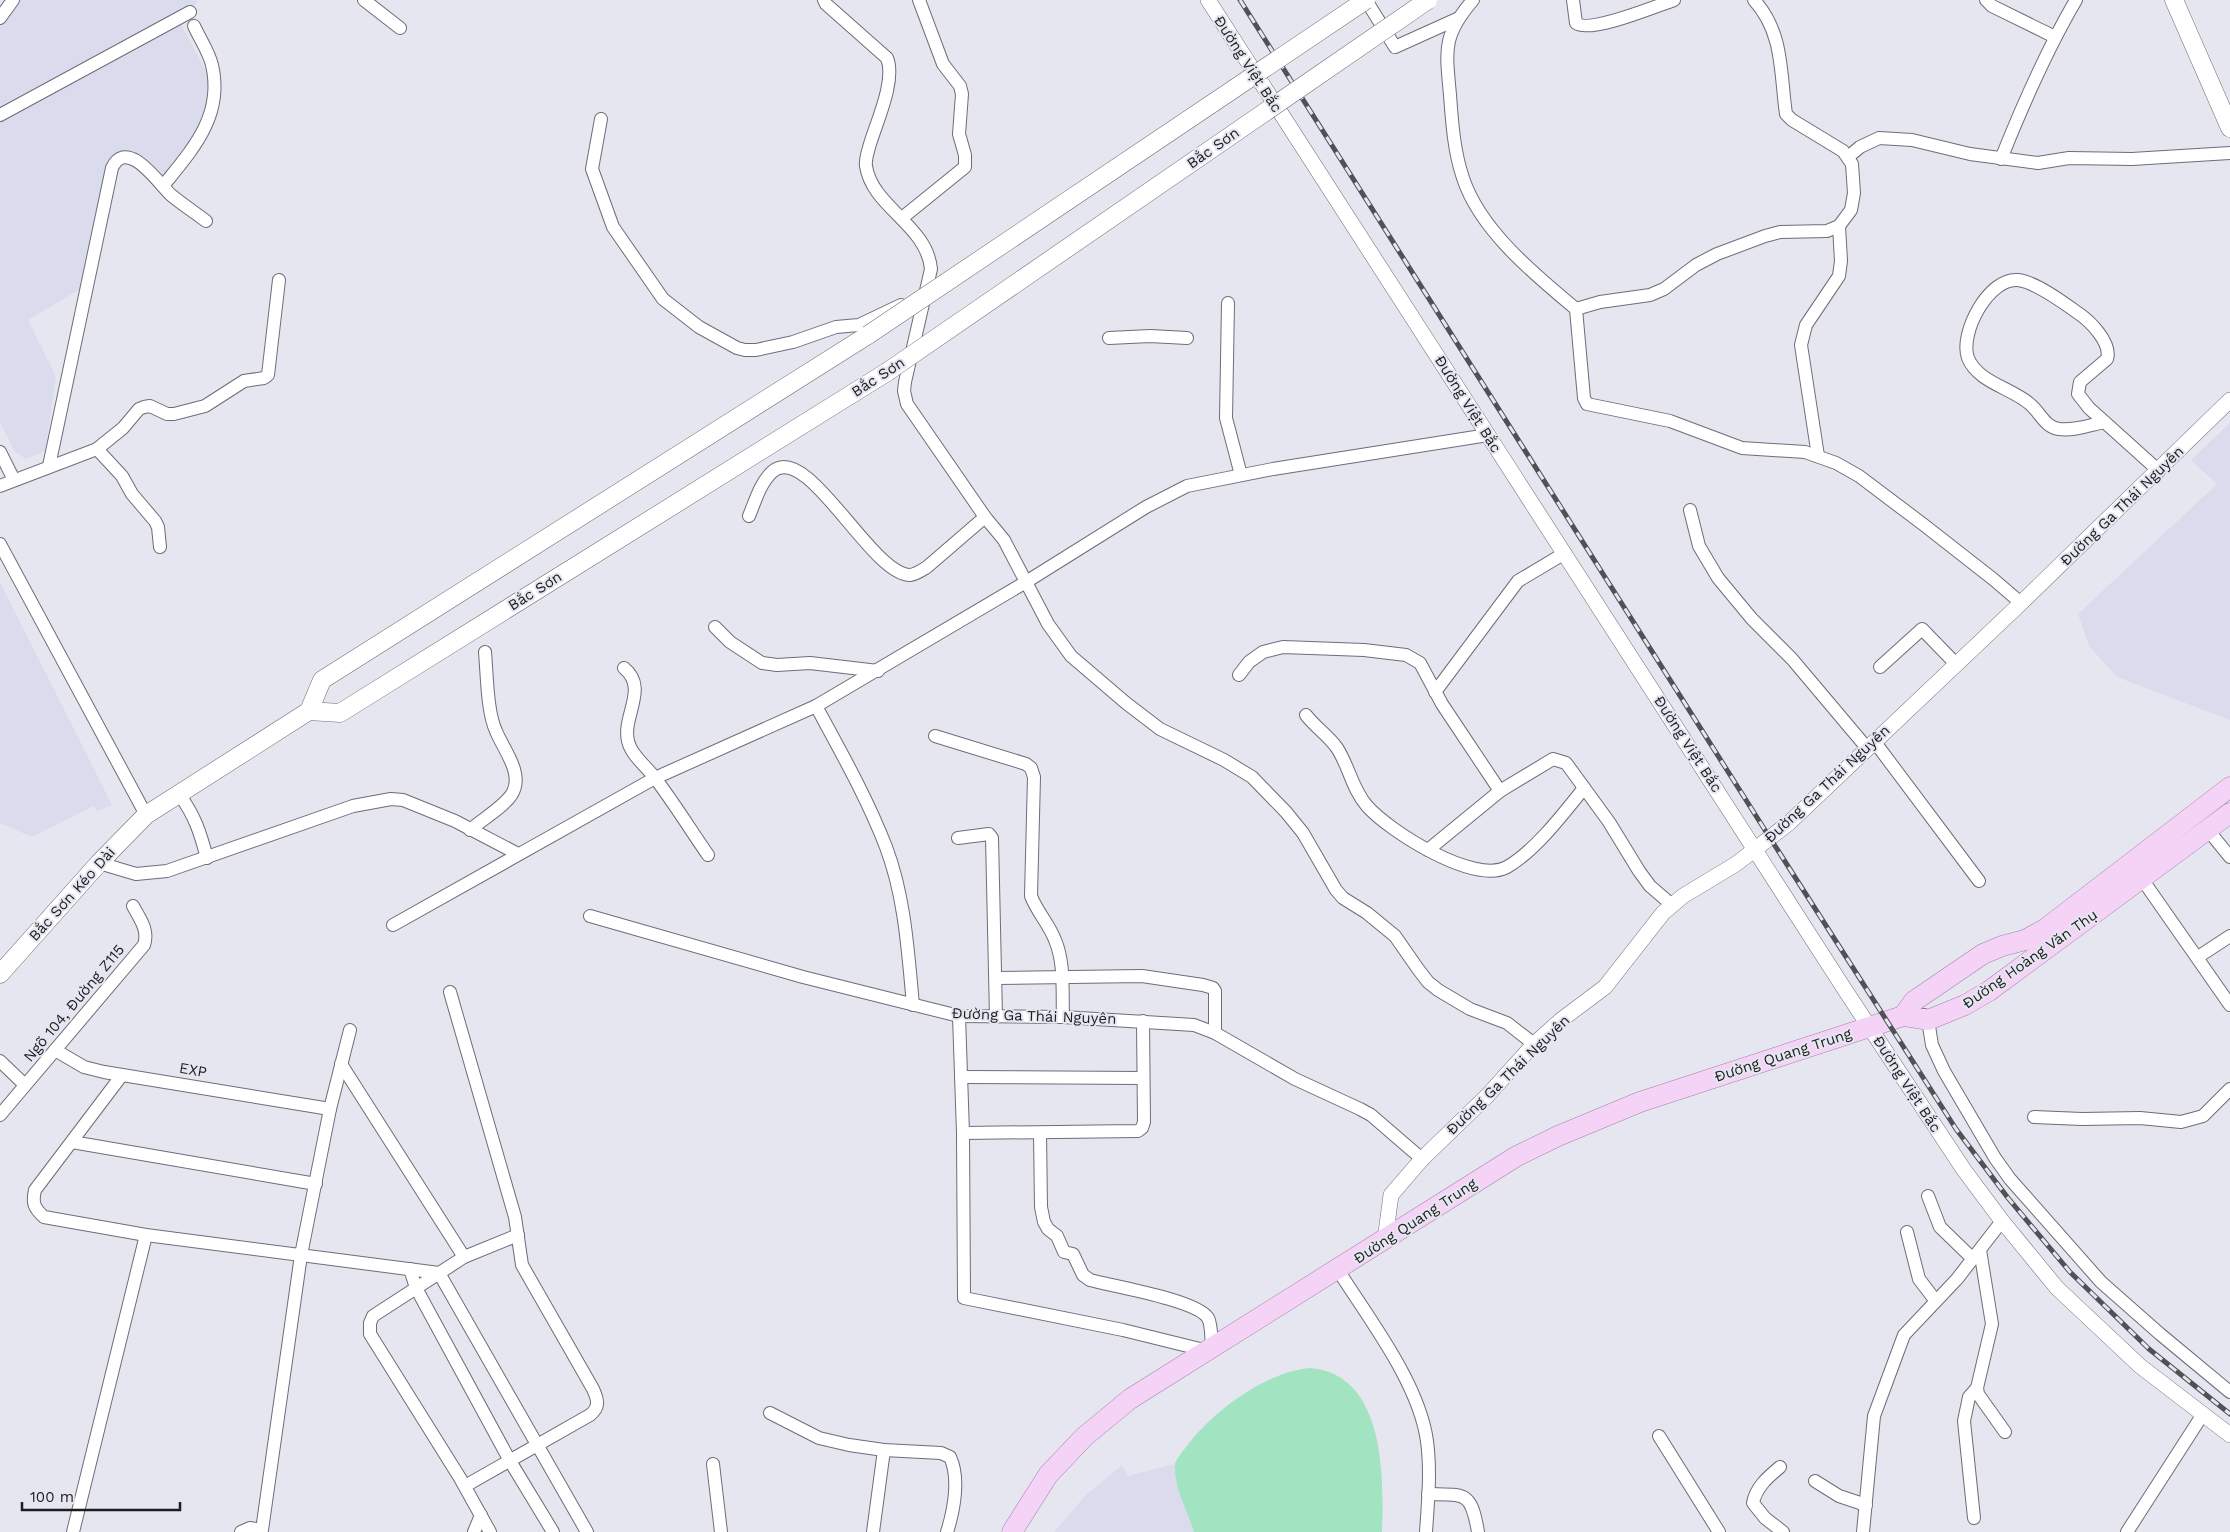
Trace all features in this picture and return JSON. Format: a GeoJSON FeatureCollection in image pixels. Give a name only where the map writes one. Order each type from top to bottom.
{"type":"FeatureCollection","features":[{"type":"Feature","properties":{"kind":"main road"},"geometry":{"type":"LineString","coordinates":[[146,815],[308,711],[322,680],[868,335],[1366,0]]}},
{"type":"Feature","properties":{"kind":"main road","name":"Bắc Sơn"},"geometry":{"type":"LineString","coordinates":[[308,711],[340,713],[887,372],[1428,0]]}},
{"type":"Feature","properties":{"kind":"main road"},"geometry":{"type":"LineString","coordinates":[[2174,0],[2230,128]]}},
{"type":"Feature","properties":{"kind":"main road","name":"Đường Hoàng Văn Thụ"},"geometry":{"type":"LineString","coordinates":[[1894,1017],[1983,954],[2002,946],[2025,940],[2045,929],[2230,787]]}},
{"type":"Feature","properties":{"kind":"main road","name":"Đường Hoàng Văn Thụ"},"geometry":{"type":"LineString","coordinates":[[1928,1020],[1965,1005],[1989,991],[2230,813]]}},
{"type":"Feature","properties":{"kind":"main road","name":"Bắc Sơn Kéo Dài"},"geometry":{"type":"LineString","coordinates":[[0,974],[99,863],[146,815]]}},
{"type":"Feature","properties":{"kind":"main road"},"geometry":{"type":"LineString","coordinates":[[1894,1017],[1928,1020]]}},
{"type":"Feature","properties":{"kind":"main road","name":"Đường Quang Trung"},"geometry":{"type":"LineString","coordinates":[[1012,1532],[1048,1475],[1084,1437],[1130,1399],[1517,1156],[1558,1136],[1686,1086],[1894,1017]]}},
{"type":"Feature","properties":{"kind":"street"},"geometry":{"type":"LineString","coordinates":[[0,18],[13,0]]}},
{"type":"Feature","properties":{"kind":"street"},"geometry":{"type":"LineString","coordinates":[[364,0],[400,28]]}},
{"type":"Feature","properties":{"kind":"street"},"geometry":{"type":"LineString","coordinates":[[824,0],[826,4],[887,58],[890,67],[889,82],[865,162],[867,172],[878,191],[927,250],[931,269],[905,382],[907,404],[985,517],[1004,540],[1048,624],[1071,656],[1152,724],[1224,760],[1252,778],[1300,828],[1336,890],[1343,898],[1367,913],[1395,936],[1428,982],[1462,1005],[1507,1024],[1534,1044]]}},
{"type":"Feature","properties":{"kind":"street"},"geometry":{"type":"LineString","coordinates":[[902,218],[965,167],[966,161],[959,134],[962,94],[960,86],[943,64],[919,0]]}},
{"type":"Feature","properties":{"kind":"street","name":"Đường Việt Bắc"},"geometry":{"type":"LineString","coordinates":[[1208,0],[1755,850],[1894,1017],[1959,1161],[2002,1221],[2057,1288],[2140,1366],[2230,1435]]}},
{"type":"Feature","properties":{"kind":"street"},"geometry":{"type":"LineString","coordinates":[[1366,0],[1395,47],[1457,19]]}},
{"type":"Feature","properties":{"kind":"street"},"geometry":{"type":"LineString","coordinates":[[1473,0],[1457,19],[1447,48],[1453,131],[1463,178],[1472,199],[1484,219],[1533,273],[1576,309],[1584,398],[1587,404],[1670,421],[1742,448],[1796,451],[1818,456],[1836,463],[1859,476],[1961,553],[2021,603]]}},
{"type":"Feature","properties":{"kind":"street"},"geometry":{"type":"LineString","coordinates":[[1573,0],[1576,23],[1583,26],[1598,24],[1674,0]]}},
{"type":"Feature","properties":{"kind":"street"},"geometry":{"type":"LineString","coordinates":[[1576,309],[1600,302],[1650,295],[1664,289],[1696,265],[1717,254],[1780,232],[1827,231],[1839,226],[1851,210],[1854,193],[1852,164],[1848,156],[1833,144],[1792,120],[1786,114],[1780,52],[1776,37],[1761,8],[1754,0]]}},
{"type":"Feature","properties":{"kind":"street"},"geometry":{"type":"LineString","coordinates":[[1986,0],[1992,6],[2055,37]]}},
{"type":"Feature","properties":{"kind":"street"},"geometry":{"type":"LineString","coordinates":[[2001,159],[2026,96],[2055,37],[2076,0]]}},
{"type":"Feature","properties":{"kind":"street"},"geometry":{"type":"LineString","coordinates":[[0,115],[172,24],[190,12]]}},
{"type":"Feature","properties":{"kind":"street"},"geometry":{"type":"LineString","coordinates":[[163,186],[205,131],[215,91],[212,64],[194,26]]}},
{"type":"Feature","properties":{"kind":"street"},"geometry":{"type":"LineString","coordinates":[[601,119],[592,169],[612,227],[670,307],[737,348],[745,350],[765,348],[793,342],[836,327],[859,325],[903,304],[927,286]]}},
{"type":"Feature","properties":{"kind":"street"},"geometry":{"type":"LineString","coordinates":[[1848,156],[1872,140],[1890,138],[1912,140],[2001,159],[2038,163],[2069,158],[2132,159],[2230,153]]}},
{"type":"Feature","properties":{"kind":"street"},"geometry":{"type":"LineString","coordinates":[[49,466],[115,161],[121,157],[133,158],[149,170],[163,186],[206,221]]}},
{"type":"Feature","properties":{"kind":"street"},"geometry":{"type":"LineString","coordinates":[[1818,456],[1801,345],[1806,325],[1839,276],[1841,262],[1839,226]]}},
{"type":"Feature","properties":{"kind":"street"},"geometry":{"type":"LineString","coordinates":[[0,486],[97,449],[110,440],[138,409],[150,406],[167,414],[174,414],[205,406],[244,381],[268,376],[279,280]]}},
{"type":"Feature","properties":{"kind":"street"},"geometry":{"type":"LineString","coordinates":[[2105,422],[2071,429],[2058,429],[2049,425],[2029,403],[1984,377],[1972,364],[1966,350],[1970,329],[1976,313],[1989,293],[1998,285],[2019,280],[2033,285],[2090,321],[2100,334],[2108,355],[2107,359],[2080,382],[2078,394],[2105,422],[2159,471]]}},
{"type":"Feature","properties":{"kind":"street"},"geometry":{"type":"LineString","coordinates":[[1228,303],[1226,418],[1241,475]]}},
{"type":"Feature","properties":{"kind":"street"},"geometry":{"type":"LineString","coordinates":[[1109,338],[1150,336],[1187,338]]}},
{"type":"Feature","properties":{"kind":"street","name":"Đường Ga Thái Nguyên"},"geometry":{"type":"LineString","coordinates":[[1385,1240],[1391,1195],[1422,1159],[1487,1096],[1534,1044],[1561,1020],[1605,987],[1655,922],[1672,905],[1736,864],[1789,823],[2159,471],[2230,400]]}},
{"type":"Feature","properties":{"kind":"street"},"geometry":{"type":"LineString","coordinates":[[393,925],[655,778],[816,706],[1026,582],[1105,531],[1187,486],[1241,475],[1488,435]]}},
{"type":"Feature","properties":{"kind":"street"},"geometry":{"type":"LineString","coordinates":[[97,449],[122,476],[132,494],[156,521],[160,547]]}},
{"type":"Feature","properties":{"kind":"street"},"geometry":{"type":"LineString","coordinates":[[0,452],[14,480]]}},
{"type":"Feature","properties":{"kind":"street"},"geometry":{"type":"LineString","coordinates":[[749,516],[764,482],[777,469],[788,468],[808,478],[833,503],[884,563],[900,573],[910,575],[918,573],[927,567],[985,517]]}},
{"type":"Feature","properties":{"kind":"street"},"geometry":{"type":"LineString","coordinates":[[1690,510],[1699,546],[1718,578],[1752,619],[1792,659],[1870,744],[1979,881]]}},
{"type":"Feature","properties":{"kind":"street"},"geometry":{"type":"LineString","coordinates":[[0,544],[146,815]]}},
{"type":"Feature","properties":{"kind":"street"},"geometry":{"type":"LineString","coordinates":[[1435,692],[1518,581],[1565,553]]}},
{"type":"Feature","properties":{"kind":"street"},"geometry":{"type":"LineString","coordinates":[[714,627],[730,642],[762,663],[777,665],[810,664],[878,671]]}},
{"type":"Feature","properties":{"kind":"street"},"geometry":{"type":"LineString","coordinates":[[1880,667],[1922,629],[1956,664]]}},
{"type":"Feature","properties":{"kind":"street"},"geometry":{"type":"LineString","coordinates":[[1239,675],[1250,662],[1263,652],[1283,647],[1406,655],[1420,663],[1435,692],[1500,791]]}},
{"type":"Feature","properties":{"kind":"street"},"geometry":{"type":"LineString","coordinates":[[470,830],[506,801],[513,792],[516,780],[512,763],[495,730],[485,652]]}},
{"type":"Feature","properties":{"kind":"street"},"geometry":{"type":"LineString","coordinates":[[624,668],[634,683],[635,696],[627,726],[630,747],[655,778],[708,855]]}},
{"type":"Feature","properties":{"kind":"street"},"geometry":{"type":"LineString","coordinates":[[816,706],[856,782],[886,848],[901,905],[913,1004]]}},
{"type":"Feature","properties":{"kind":"street"},"geometry":{"type":"LineString","coordinates":[[1306,715],[1336,747],[1357,791],[1367,806],[1391,827],[1428,850],[1470,868],[1491,872],[1509,866],[1548,831],[1584,788]]}},
{"type":"Feature","properties":{"kind":"street"},"geometry":{"type":"LineString","coordinates":[[934,736],[1026,764],[1031,768],[1034,777],[1031,896],[1038,912],[1050,928],[1059,950],[1063,1017]]}},
{"type":"Feature","properties":{"kind":"street"},"geometry":{"type":"LineString","coordinates":[[1428,850],[1500,791],[1553,759],[1566,763],[1609,822],[1639,872],[1650,886],[1672,905]]}},
{"type":"Feature","properties":{"kind":"street"},"geometry":{"type":"LineString","coordinates":[[179,794],[193,813],[199,826],[207,858]]}},
{"type":"Feature","properties":{"kind":"street"},"geometry":{"type":"LineString","coordinates":[[99,863],[136,874],[168,871],[353,806],[390,799],[403,800],[518,854]]}},
{"type":"Feature","properties":{"kind":"street"},"geometry":{"type":"LineString","coordinates":[[2208,830],[2230,857]]}},
{"type":"Feature","properties":{"kind":"street"},"geometry":{"type":"LineString","coordinates":[[958,838],[990,834],[992,838],[996,1017]]}},
{"type":"Feature","properties":{"kind":"street"},"geometry":{"type":"LineString","coordinates":[[2142,879],[2230,1005]]}},
{"type":"Feature","properties":{"kind":"street","name":"Ngõ 104, Đường Z115"},"geometry":{"type":"LineString","coordinates":[[0,1115],[144,945],[147,937],[145,928],[132,906]]}},
{"type":"Feature","properties":{"kind":"street","name":"Đường Ga Thái Nguyên"},"geometry":{"type":"LineString","coordinates":[[590,916],[803,977],[959,1016],[1063,1017],[1194,1025],[1216,1033],[1295,1079],[1371,1115],[1422,1159]]}},
{"type":"Feature","properties":{"kind":"street"},"geometry":{"type":"LineString","coordinates":[[2198,957],[2230,936]]}},
{"type":"Feature","properties":{"kind":"street"},"geometry":{"type":"LineString","coordinates":[[996,978],[1142,976],[1177,980],[1213,988],[1216,995],[1216,1033]]}},
{"type":"Feature","properties":{"kind":"street"},"geometry":{"type":"LineString","coordinates":[[450,992],[515,1217],[522,1266],[598,1402],[595,1411],[590,1415],[465,1486]]}},
{"type":"Feature","properties":{"kind":"street"},"geometry":{"type":"LineString","coordinates":[[959,1016],[963,1133],[964,1298],[1123,1330],[1210,1350],[1209,1322],[1205,1315],[1178,1301],[1090,1280],[1083,1275],[1073,1254],[1064,1252],[1057,1236],[1048,1229],[1044,1222],[1040,1132]]}},
{"type":"Feature","properties":{"kind":"street"},"geometry":{"type":"LineString","coordinates":[[1928,1020],[1932,1045],[1944,1070],[1995,1158],[2010,1179],[2101,1282],[2230,1392]]}},
{"type":"Feature","properties":{"kind":"street"},"geometry":{"type":"LineString","coordinates":[[963,1133],[1138,1131],[1142,1128],[1144,1122],[1143,1021]]}},
{"type":"Feature","properties":{"kind":"street"},"geometry":{"type":"LineString","coordinates":[[241,1532],[250,1528],[266,1531],[301,1255],[330,1110],[350,1030]]}},
{"type":"Feature","properties":{"kind":"street","name":"EXP"},"geometry":{"type":"LineString","coordinates":[[55,1050],[84,1067],[330,1110]]}},
{"type":"Feature","properties":{"kind":"street"},"geometry":{"type":"LineString","coordinates":[[0,1061],[25,1086]]}},
{"type":"Feature","properties":{"kind":"street"},"geometry":{"type":"LineString","coordinates":[[341,1064],[464,1257]]}},
{"type":"Feature","properties":{"kind":"street"},"geometry":{"type":"LineString","coordinates":[[122,1074],[35,1190],[33,1201],[35,1209],[44,1217],[146,1235],[439,1273]]}},
{"type":"Feature","properties":{"kind":"street"},"geometry":{"type":"LineString","coordinates":[[961,1078],[1143,1078]]}},
{"type":"Feature","properties":{"kind":"street"},"geometry":{"type":"LineString","coordinates":[[2034,1117],[2082,1119],[2140,1118],[2181,1122],[2203,1116],[2230,1089]]}},
{"type":"Feature","properties":{"kind":"street"},"geometry":{"type":"LineString","coordinates":[[72,1142],[316,1184]]}},
{"type":"Feature","properties":{"kind":"street"},"geometry":{"type":"LineString","coordinates":[[1928,1196],[1940,1227],[1976,1254],[1992,1324],[1977,1388],[1978,1394],[2005,1432]]}},
{"type":"Feature","properties":{"kind":"street"},"geometry":{"type":"LineString","coordinates":[[1863,1532],[1874,1416],[1904,1335],[1935,1300],[1957,1279],[2002,1221]]}},
{"type":"Feature","properties":{"kind":"street"},"geometry":{"type":"LineString","coordinates":[[1907,1232],[1919,1279],[1935,1300]]}},
{"type":"Feature","properties":{"kind":"street"},"geometry":{"type":"LineString","coordinates":[[490,1532],[465,1486],[370,1334],[370,1324],[373,1316],[464,1257],[518,1234]]}},
{"type":"Feature","properties":{"kind":"street"},"geometry":{"type":"LineString","coordinates":[[73,1532],[146,1235]]}},
{"type":"Feature","properties":{"kind":"street"},"geometry":{"type":"LineString","coordinates":[[410,1269],[416,1288],[510,1461],[553,1532]]}},
{"type":"Feature","properties":{"kind":"street"},"geometry":{"type":"LineString","coordinates":[[1338,1270],[1406,1378],[1416,1403],[1427,1440],[1429,1470],[1426,1532]]}},
{"type":"Feature","properties":{"kind":"street"},"geometry":{"type":"LineString","coordinates":[[439,1273],[587,1532]]}},
{"type":"Feature","properties":{"kind":"street"},"geometry":{"type":"LineString","coordinates":[[1974,1518],[1964,1421],[1969,1397],[1977,1388]]}},
{"type":"Feature","properties":{"kind":"street"},"geometry":{"type":"LineString","coordinates":[[770,1413],[819,1438],[884,1450],[941,1453],[950,1457],[954,1466],[954,1492],[947,1532]]}},
{"type":"Feature","properties":{"kind":"street"},"geometry":{"type":"LineString","coordinates":[[2127,1532],[2203,1414]]}},
{"type":"Feature","properties":{"kind":"street"},"geometry":{"type":"LineString","coordinates":[[1659,1436],[1719,1532]]}},
{"type":"Feature","properties":{"kind":"street"},"geometry":{"type":"LineString","coordinates":[[874,1532],[884,1450]]}},
{"type":"Feature","properties":{"kind":"street"},"geometry":{"type":"LineString","coordinates":[[713,1464],[722,1532]]}},
{"type":"Feature","properties":{"kind":"street"},"geometry":{"type":"LineString","coordinates":[[1780,1467],[1755,1494],[1753,1503],[1765,1518],[1783,1532]]}},
{"type":"Feature","properties":{"kind":"street"},"geometry":{"type":"LineString","coordinates":[[1815,1481],[1839,1496],[1866,1505]]}},
{"type":"Feature","properties":{"kind":"street"},"geometry":{"type":"LineString","coordinates":[[1428,1494],[1461,1495],[1468,1500],[1475,1516],[1478,1532]]}},
{"type":"Feature","properties":{"kind":"street"},"geometry":{"type":"LineString","coordinates":[[474,1532],[481,1515]]}},
{"type":"Feature","properties":{"kind":"shaded area"},"geometry":{"type":"Polygon","coordinates":[[[16,0],[198,0],[182,26],[208,75],[210,89],[208,103],[198,130],[167,174],[159,176],[118,154],[82,288],[28,320],[56,377],[45,451],[26,459],[15,452],[0,423],[0,24],[16,0]]]}},
{"type":"Feature","properties":{"kind":"shaded area"},"geometry":{"type":"Polygon","coordinates":[[[2230,423],[2230,720],[2117,677],[2089,646],[2078,614],[2217,484],[2191,460],[2230,423]]]}},
{"type":"Feature","properties":{"kind":"shaded area"},"geometry":{"type":"Polygon","coordinates":[[[0,582],[112,805],[97,811],[94,806],[32,837],[0,823],[0,582]]]}},
{"type":"Feature","properties":{"kind":"shaded area"},"geometry":{"type":"Polygon","coordinates":[[[1301,1369],[1319,1369],[1335,1374],[1354,1389],[1365,1406],[1378,1443],[1382,1481],[1382,1532],[1054,1532],[1086,1495],[1122,1465],[1128,1476],[1174,1464],[1193,1438],[1228,1405],[1271,1380],[1301,1369]]]}},
{"type":"Feature","properties":{"kind":"green space"},"geometry":{"type":"Polygon","coordinates":[[[1310,1368],[1335,1374],[1353,1388],[1366,1408],[1375,1431],[1380,1457],[1383,1509],[1382,1532],[1194,1532],[1175,1475],[1177,1459],[1197,1433],[1210,1420],[1241,1395],[1275,1377],[1310,1368]]]}},
{"type":"Feature","properties":{"kind":"railway"},"geometry":{"type":"LineString","coordinates":[[1240,0],[1956,1129],[2008,1198],[2070,1272],[2149,1349],[2230,1414]]}}]}
